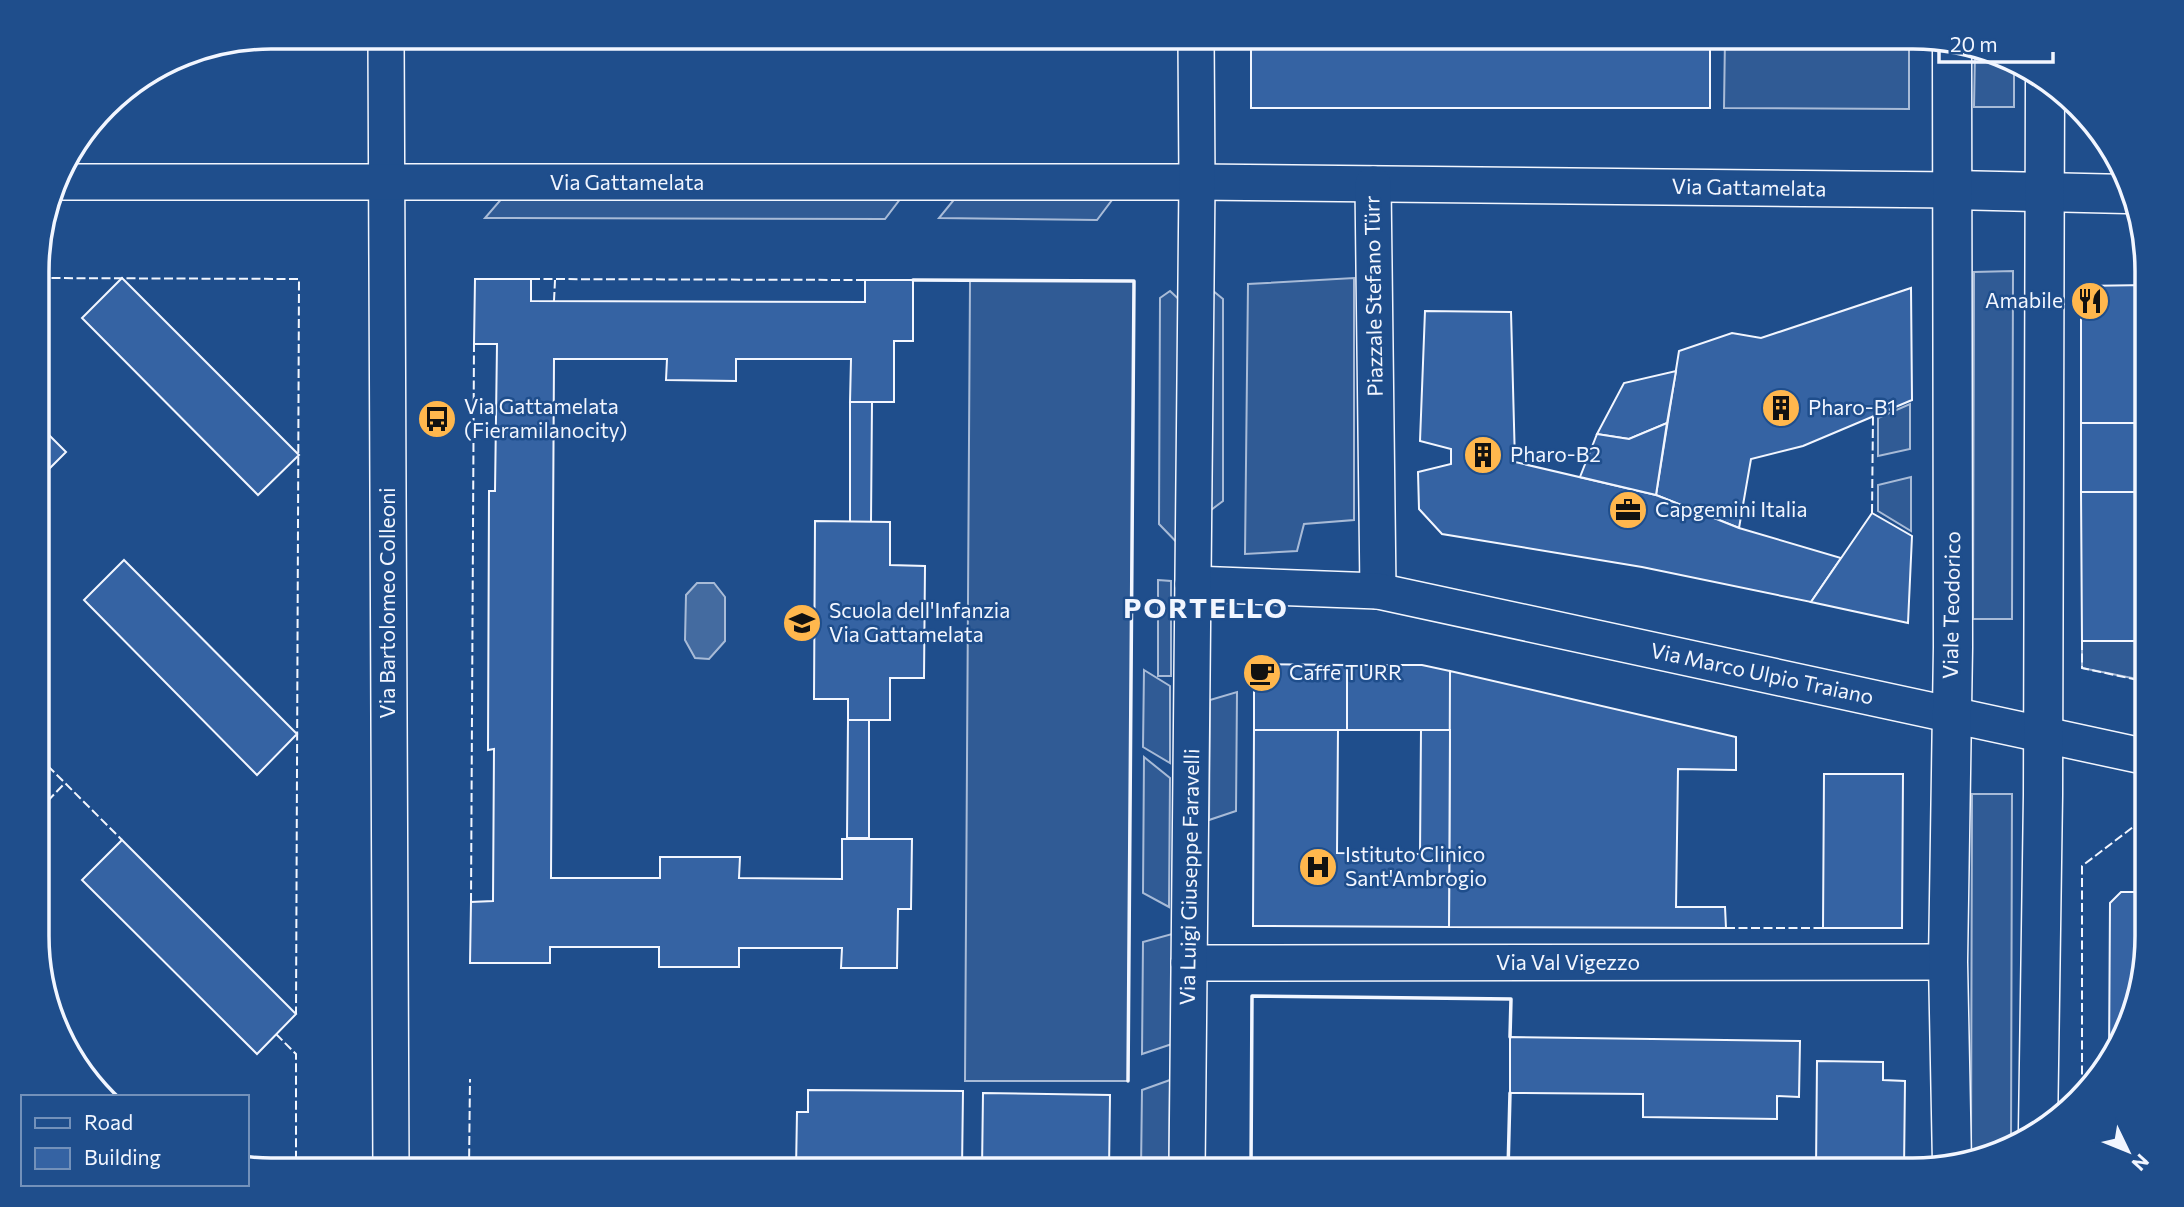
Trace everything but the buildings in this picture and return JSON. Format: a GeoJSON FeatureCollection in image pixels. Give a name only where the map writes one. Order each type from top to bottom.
{"type":"FeatureCollection","features":[{"type":"Feature","properties":{"kind":"street","name":"Via Bartolomeo Colleoni"},"geometry":{"type":"LineString","coordinates":[[386,49],[391,1158]]}},
{"type":"Feature","properties":{"kind":"street"},"geometry":{"type":"LineString","coordinates":[[1196,49],[1193,584],[1378,591]]}},
{"type":"Feature","properties":{"kind":"street","name":"Viale Teodorico"},"geometry":{"type":"LineString","coordinates":[[1952,53],[1953,647],[1948,962],[1952,1155]]}},
{"type":"Feature","properties":{"kind":"street"},"geometry":{"type":"LineString","coordinates":[[2038,1119],[2043,734],[2045,93]]}},
{"type":"Feature","properties":{"kind":"street","name":"Via Gattamelata"},"geometry":{"type":"LineString","coordinates":[[68,182],[1197,182]]}},
{"type":"Feature","properties":{"kind":"street","name":"Piazzale Stefano Türr"},"geometry":{"type":"LineString","coordinates":[[1197,182],[1373,184],[1378,591]]}},
{"type":"Feature","properties":{"kind":"street","name":"Via Gattamelata"},"geometry":{"type":"LineString","coordinates":[[1373,184],[2121,194]]}},
{"type":"Feature","properties":{"kind":"street","name":"Via Luigi Giuseppe Faravelli"},"geometry":{"type":"LineString","coordinates":[[1187,1158],[1193,584]]}},
{"type":"Feature","properties":{"kind":"street","name":"Via Marco Ulpio Traiano"},"geometry":{"type":"LineString","coordinates":[[1378,591],[2135,754]]}},
{"type":"Feature","properties":{"kind":"street","name":"Via Val Vigezzo"},"geometry":{"type":"LineString","coordinates":[[1189,963],[1948,962]]}},
{"type":"Feature","properties":{"kind":"shaded area"},"geometry":{"type":"Polygon","coordinates":[[[1725,49],[1909,49],[1909,109],[1724,108],[1725,49]]]}},
{"type":"Feature","properties":{"kind":"shaded area"},"geometry":{"type":"Polygon","coordinates":[[[1975,58],[2014,74],[2014,107],[1974,107],[1975,58]]]}},
{"type":"Feature","properties":{"kind":"shaded area"},"geometry":{"type":"Polygon","coordinates":[[[510,189],[907,190],[885,219],[485,218],[510,189]]]}},
{"type":"Feature","properties":{"kind":"shaded area"},"geometry":{"type":"Polygon","coordinates":[[[961,191],[1118,192],[1097,220],[939,218],[961,191]]]}},
{"type":"Feature","properties":{"kind":"shaded area"},"geometry":{"type":"Polygon","coordinates":[[[2013,271],[2012,619],[1973,619],[1974,272],[2013,271]]]}},
{"type":"Feature","properties":{"kind":"shaded area"},"geometry":{"type":"Polygon","coordinates":[[[1354,278],[1354,520],[1304,524],[1297,551],[1245,554],[1248,284],[1354,278]]]}},
{"type":"Feature","properties":{"kind":"shaded area"},"geometry":{"type":"Polygon","coordinates":[[[970,281],[1134,281],[1128,1081],[965,1081],[970,281]]]}},
{"type":"Feature","properties":{"kind":"shaded area"},"geometry":{"type":"Polygon","coordinates":[[[1212,290],[1223,299],[1223,501],[1211,510],[1212,290]]]}},
{"type":"Feature","properties":{"kind":"shaded area"},"geometry":{"type":"Polygon","coordinates":[[[1170,291],[1187,307],[1187,553],[1159,524],[1160,298],[1170,291]]]}},
{"type":"Feature","properties":{"kind":"shaded area"},"geometry":{"type":"Polygon","coordinates":[[[1910,404],[1910,449],[1878,456],[1878,418],[1910,404]]]}},
{"type":"Feature","properties":{"kind":"shaded area"},"geometry":{"type":"Polygon","coordinates":[[[1911,477],[1911,531],[1878,511],[1878,485],[1911,477]]]}},
{"type":"Feature","properties":{"kind":"shaded area"},"geometry":{"type":"Polygon","coordinates":[[[1158,580],[1171,581],[1171,676],[1158,676],[1158,580]]]}},
{"type":"Feature","properties":{"kind":"shaded area"},"geometry":{"type":"Polygon","coordinates":[[[697,583],[714,583],[725,597],[725,641],[709,659],[695,658],[685,640],[686,595],[697,583]]]}},
{"type":"Feature","properties":{"kind":"shaded area"},"geometry":{"type":"Polygon","coordinates":[[[2082,641],[2135,641],[2135,679],[2082,668],[2082,641]]]}},
{"type":"Feature","properties":{"kind":"shaded area"},"geometry":{"type":"Polygon","coordinates":[[[1144,670],[1170,686],[1170,763],[1143,747],[1144,670]]]}},
{"type":"Feature","properties":{"kind":"shaded area"},"geometry":{"type":"Polygon","coordinates":[[[1237,692],[1236,811],[1209,820],[1210,700],[1237,692]]]}},
{"type":"Feature","properties":{"kind":"shaded area"},"geometry":{"type":"Polygon","coordinates":[[[1144,757],[1170,778],[1169,907],[1143,893],[1144,757]]]}},
{"type":"Feature","properties":{"kind":"shaded area"},"geometry":{"type":"Polygon","coordinates":[[[1972,794],[2012,794],[2011,1135],[1971,1150],[1972,794]]]}},
{"type":"Feature","properties":{"kind":"shaded area"},"geometry":{"type":"Polygon","coordinates":[[[1172,934],[1172,1044],[1142,1054],[1143,942],[1172,934]]]}},
{"type":"Feature","properties":{"kind":"shaded area"},"geometry":{"type":"Polygon","coordinates":[[[1170,1080],[1169,1158],[1141,1158],[1142,1090],[1170,1080]]]}},
{"type":"Feature","properties":{"kind":"fence"},"geometry":{"type":"LineString","coordinates":[[49,278],[299,279],[296,1014]]}},
{"type":"Feature","properties":{"kind":"fence"},"geometry":{"type":"LineString","coordinates":[[531,279],[865,280]]}},
{"type":"Feature","properties":{"kind":"fence"},"geometry":{"type":"LineString","coordinates":[[554,301],[555,280]]}},
{"type":"Feature","properties":{"kind":"fence"},"geometry":{"type":"LineString","coordinates":[[471,902],[474,344]]}},
{"type":"Feature","properties":{"kind":"fence"},"geometry":{"type":"LineString","coordinates":[[1872,513],[1873,416]]}},
{"type":"Feature","properties":{"kind":"fence"},"geometry":{"type":"LineString","coordinates":[[2082,641],[2082,668],[2135,679]]}},
{"type":"Feature","properties":{"kind":"fence"},"geometry":{"type":"LineString","coordinates":[[49,767],[122,840]]}},
{"type":"Feature","properties":{"kind":"fence"},"geometry":{"type":"LineString","coordinates":[[49,800],[65,783]]}},
{"type":"Feature","properties":{"kind":"fence"},"geometry":{"type":"LineString","coordinates":[[2082,1079],[2082,866],[2135,826]]}},
{"type":"Feature","properties":{"kind":"fence"},"geometry":{"type":"LineString","coordinates":[[1726,928],[1823,928]]}},
{"type":"Feature","properties":{"kind":"fence"},"geometry":{"type":"LineString","coordinates":[[276,1034],[296,1054],[296,1158]]}},
{"type":"Feature","properties":{"kind":"fence"},"geometry":{"type":"LineString","coordinates":[[469,1158],[470,1079]]}},
{"type":"Feature","properties":{"kind":"wall"},"geometry":{"type":"LineString","coordinates":[[913,280],[1134,281],[1128,1081]]}},
{"type":"Feature","properties":{"kind":"wall"},"geometry":{"type":"LineString","coordinates":[[1251,1158],[1252,996],[1511,999],[1510,1037]]}},
{"type":"Feature","properties":{"kind":"wall"},"geometry":{"type":"LineString","coordinates":[[1508,1158],[1510,1093]]}},
{"type":"Feature","properties":{"kind":"place","name":"Amabile"},"geometry":{"type":"Point","coordinates":[2090,301]}},
{"type":"Feature","properties":{"kind":"place","name":"Pharo-B1"},"geometry":{"type":"Point","coordinates":[1781,408]}},
{"type":"Feature","properties":{"kind":"place","name":"Via Gattamelata (Fieramilanocity)"},"geometry":{"type":"Point","coordinates":[437,419]}},
{"type":"Feature","properties":{"kind":"place","name":"Pharo-B2"},"geometry":{"type":"Point","coordinates":[1483,455]}},
{"type":"Feature","properties":{"kind":"place","name":"Capgemini Italia"},"geometry":{"type":"Point","coordinates":[1628,510]}},
{"type":"Feature","properties":{"kind":"place","name":"Scuola dell'Infanzia Via Gattamelata"},"geometry":{"type":"Point","coordinates":[802,623]}},
{"type":"Feature","properties":{"kind":"place","name":"Caffe TURR"},"geometry":{"type":"Point","coordinates":[1262,673]}},
{"type":"Feature","properties":{"kind":"place","name":"Istituto Clinico Sant'Ambrogio"},"geometry":{"type":"Point","coordinates":[1318,867]}},
{"type":"Feature","properties":{"kind":"district","name":"PORTELLO"},"geometry":{"type":"Point","coordinates":[1206,608]}}]}
